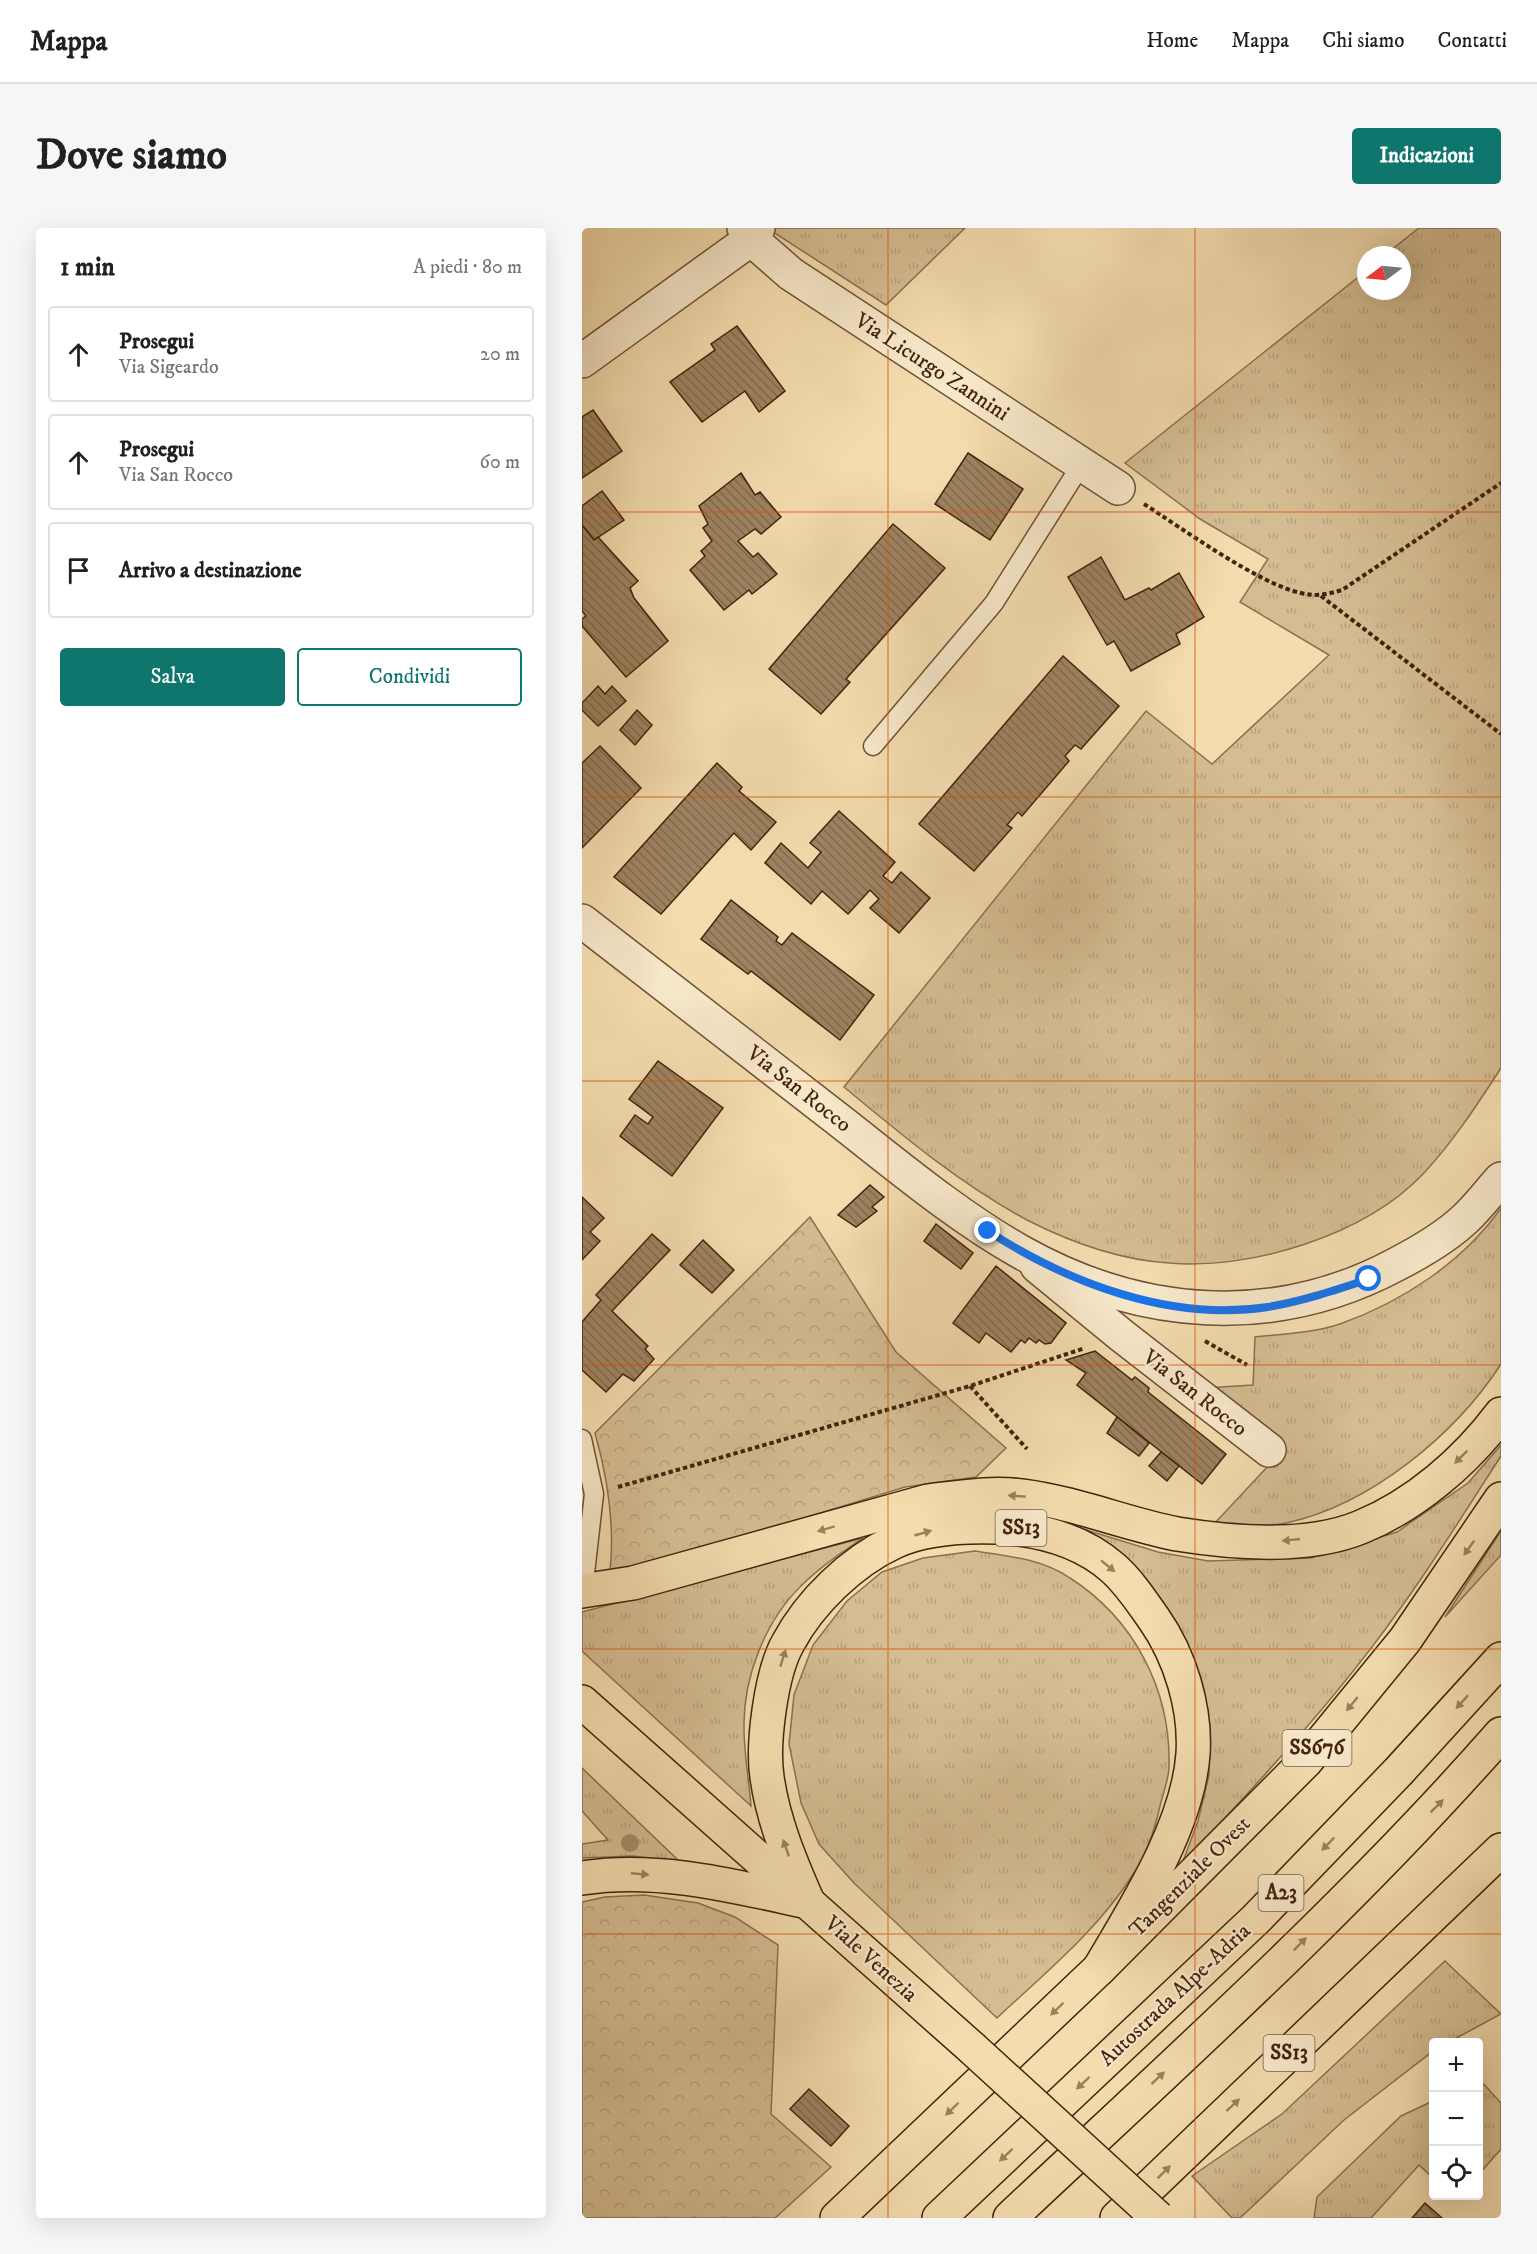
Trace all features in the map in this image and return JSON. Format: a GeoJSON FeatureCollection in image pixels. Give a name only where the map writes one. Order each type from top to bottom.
{"type":"FeatureCollection","features":[{"type":"Feature","properties":{"kind":"main road"},"geometry":{"type":"LineString","coordinates":[[582,1591],[633,1583],[928,1501],[979,1495],[1023,1496],[1175,1533],[1224,1540],[1272,1542],[1322,1537],[1360,1528],[1400,1507],[1440,1478],[1501,1414]]}},
{"type":"Feature","properties":{"kind":"main road","name":"Tangenziale Ovest"},"geometry":{"type":"LineString","coordinates":[[837,2218],[1099,1969],[1306,1761],[1405,1640],[1501,1499]]}},
{"type":"Feature","properties":{"kind":"main road","name":"SS13"},"geometry":{"type":"LineString","coordinates":[[808,1902],[777,1820],[767,1777],[766,1742],[772,1692],[787,1644],[828,1591],[849,1571],[894,1542],[933,1531],[980,1526],[1025,1528],[1053,1535],[1083,1547],[1113,1568],[1141,1600],[1163,1632],[1176,1661],[1191,1712],[1193,1754],[1185,1797],[1154,1876],[1099,1969]]}},
{"type":"Feature","properties":{"kind":"main road","name":"Autostrada Alpe-Adria"},"geometry":{"type":"LineString","coordinates":[[939,2218],[1256,1919],[1398,1772],[1501,1659]]}},
{"type":"Feature","properties":{"kind":"main road","name":"Viale Venezia"},"geometry":{"type":"LineString","coordinates":[[582,1702],[972,2048],[1158,2218]]}},
{"type":"Feature","properties":{"kind":"main road","name":"A23"},"geometry":{"type":"LineString","coordinates":[[1010,2218],[1287,1958],[1444,1798],[1501,1734]]}},
{"type":"Feature","properties":{"kind":"main road"},"geometry":{"type":"LineString","coordinates":[[1388,1961],[1501,1851]]}},
{"type":"Feature","properties":{"kind":"main road"},"geometry":{"type":"LineString","coordinates":[[582,1878],[616,1872],[673,1877],[739,1887],[808,1902]]}},
{"type":"Feature","properties":{"kind":"main road"},"geometry":{"type":"LineString","coordinates":[[1388,1961],[1501,1876]]}},
{"type":"Feature","properties":{"kind":"main road","name":"SS13"},"geometry":{"type":"LineString","coordinates":[[1117,2218],[1190,2145],[1388,1961]]}},
{"type":"Feature","properties":{"kind":"main road"},"geometry":{"type":"LineString","coordinates":[[824,2218],[890,2169]]}},
{"type":"Feature","properties":{"kind":"street","name":"Via Licurgo Zannini"},"geometry":{"type":"LineString","coordinates":[[582,361],[751,232],[791,274],[1118,488]]}},
{"type":"Feature","properties":{"kind":"street","name":"Via San Rocco"},"geometry":{"type":"LineString","coordinates":[[582,921],[948,1204],[1020,1251],[1072,1277],[1164,1304],[1236,1310],[1268,1307],[1314,1297],[1369,1279],[1418,1253],[1464,1220],[1501,1179]]}},
{"type":"Feature","properties":{"kind":"street","name":"Via San Rocco"},"geometry":{"type":"LineString","coordinates":[[1020,1251],[1121,1335],[1269,1450]]}},
{"type":"Feature","properties":{"kind":"lane"},"geometry":{"type":"LineString","coordinates":[[873,746],[994,603],[1081,465]]}},
{"type":"Feature","properties":{"kind":"lane"},"geometry":{"type":"LineString","coordinates":[[582,1439],[594,1494],[582,1591]]}},
{"type":"Feature","properties":{"kind":"path"},"geometry":{"type":"LineString","coordinates":[[1118,488],[1257,574],[1299,593],[1320,596],[1342,590],[1501,483]]}},
{"type":"Feature","properties":{"kind":"path"},"geometry":{"type":"LineString","coordinates":[[1320,596],[1501,734]]}},
{"type":"Feature","properties":{"kind":"path","name":"Via San Rocco"},"geometry":{"type":"LineString","coordinates":[[594,1494],[970,1386],[1121,1335]]}},
{"type":"Feature","properties":{"kind":"path"},"geometry":{"type":"LineString","coordinates":[[970,1386],[1026,1449]]}},
{"type":"Feature","properties":{"kind":"green space"},"geometry":{"type":"Polygon","coordinates":[[[767,228],[965,228],[886,305],[767,228]]]}},
{"type":"Feature","properties":{"kind":"green space"},"geometry":{"type":"Polygon","coordinates":[[[1419,228],[1501,228],[1501,1068],[1455,1136],[1423,1174],[1399,1196],[1371,1215],[1339,1231],[1271,1254],[1236,1261],[1201,1264],[1151,1261],[1096,1249],[1027,1220],[978,1191],[932,1158],[844,1087],[1146,711],[1212,764],[1329,655],[1240,602],[1268,559],[1200,519],[1125,463],[1357,278],[1357,300],[1411,300],[1411,246],[1396,246],[1419,228]]]}},
{"type":"Feature","properties":{"kind":"green space"},"geometry":{"type":"Polygon","coordinates":[[[1501,1208],[1501,1364],[1460,1416],[1408,1463],[1379,1484],[1349,1501],[1317,1514],[1277,1525],[1213,1525],[1285,1448],[1203,1388],[1253,1385],[1255,1337],[1330,1327],[1363,1315],[1408,1292],[1450,1263],[1469,1246],[1501,1208]]]}},
{"type":"Feature","properties":{"kind":"green space"},"geometry":{"type":"Polygon","coordinates":[[[810,1217],[896,1352],[1006,1448],[976,1477],[905,1487],[674,1558],[610,1571],[611,1519],[604,1467],[595,1433],[810,1217]]]}},
{"type":"Feature","properties":{"kind":"green space"},"geometry":{"type":"Polygon","coordinates":[[[1501,1445],[1501,1456],[1430,1565],[1374,1645],[1291,1745],[1182,1864],[1198,1821],[1209,1775],[1210,1727],[1203,1686],[1179,1630],[1070,1525],[1158,1552],[1208,1561],[1310,1558],[1397,1532],[1468,1483],[1501,1445]]]}},
{"type":"Feature","properties":{"kind":"green space"},"geometry":{"type":"Polygon","coordinates":[[[1501,1530],[1501,1555],[1445,1617],[1497,1537],[1501,1530]]]}},
{"type":"Feature","properties":{"kind":"green space"},"geometry":{"type":"Polygon","coordinates":[[[863,1538],[823,1566],[788,1600],[767,1633],[759,1651],[747,1690],[744,1728],[751,1806],[582,1651],[582,1612],[863,1538]]]}},
{"type":"Feature","properties":{"kind":"green space"},"geometry":{"type":"Polygon","coordinates":[[[975,1551],[1024,1559],[1048,1566],[1070,1578],[1113,1614],[1130,1635],[1144,1659],[1163,1710],[1168,1738],[1167,1781],[1153,1832],[1139,1866],[1120,1894],[1088,1932],[997,2018],[854,1883],[819,1844],[801,1803],[789,1744],[794,1695],[813,1645],[847,1601],[882,1572],[923,1558],[975,1551]]]}},
{"type":"Feature","properties":{"kind":"green space"},"geometry":{"type":"Polygon","coordinates":[[[582,1768],[680,1862],[633,1856],[582,1858],[582,1844],[608,1840],[582,1811],[582,1768]]]}},
{"type":"Feature","properties":{"kind":"green space"},"geometry":{"type":"Polygon","coordinates":[[[644,1895],[698,1903],[735,1917],[778,1945],[771,2114],[831,2167],[775,2218],[582,2218],[582,1902],[605,1897],[644,1895]]]}},
{"type":"Feature","properties":{"kind":"green space"},"geometry":{"type":"Polygon","coordinates":[[[1445,1961],[1501,2014],[1456,2038],[1429,2038],[1429,2054],[1344,2120],[1240,2218],[1232,2218],[1192,2176],[1282,2114],[1445,1961]]]}},
{"type":"Feature","properties":{"kind":"green space"},"geometry":{"type":"Polygon","coordinates":[[[1483,2083],[1501,2103],[1501,2149],[1483,2169],[1483,2083]]]}},
{"type":"Feature","properties":{"kind":"green space"},"geometry":{"type":"Polygon","coordinates":[[[1429,2103],[1429,2174],[1419,2165],[1371,2218],[1314,2218],[1317,2197],[1401,2116],[1429,2103]]]}},
{"type":"Feature","properties":{"kind":"building"},"geometry":{"type":"Polygon","coordinates":[[[737,326],[785,391],[759,412],[745,391],[702,422],[670,382],[715,350],[711,344],[737,326]]]}},
{"type":"Feature","properties":{"kind":"building"},"geometry":{"type":"Polygon","coordinates":[[[593,410],[622,451],[582,478],[582,417],[593,410]]]}},
{"type":"Feature","properties":{"kind":"building"},"geometry":{"type":"Polygon","coordinates":[[[968,453],[1023,489],[990,540],[935,504],[968,453]]]}},
{"type":"Feature","properties":{"kind":"building"},"geometry":{"type":"Polygon","coordinates":[[[741,473],[755,495],[760,492],[781,517],[761,534],[755,529],[738,541],[753,557],[758,553],[777,574],[752,594],[749,590],[724,610],[690,570],[705,556],[701,551],[712,541],[703,528],[708,524],[699,506],[741,473]]]}},
{"type":"Feature","properties":{"kind":"building"},"geometry":{"type":"Polygon","coordinates":[[[602,491],[624,520],[594,540],[582,525],[582,506],[602,491]]]}},
{"type":"Feature","properties":{"kind":"building"},"geometry":{"type":"Polygon","coordinates":[[[893,524],[945,568],[846,679],[850,682],[821,714],[769,669],[893,524]]]}},
{"type":"Feature","properties":{"kind":"building"},"geometry":{"type":"Polygon","coordinates":[[[582,525],[594,540],[598,537],[638,581],[630,588],[634,598],[668,641],[626,677],[582,626],[582,619],[586,616],[582,611],[582,525]]]}},
{"type":"Feature","properties":{"kind":"building"},"geometry":{"type":"Polygon","coordinates":[[[1101,557],[1125,600],[1149,588],[1151,590],[1179,573],[1204,617],[1176,634],[1180,644],[1131,671],[1114,641],[1107,645],[1068,577],[1101,557]]]}},
{"type":"Feature","properties":{"kind":"building"},"geometry":{"type":"Polygon","coordinates":[[[1063,656],[1119,706],[1081,749],[1075,745],[1065,756],[1069,761],[1022,816],[1018,812],[1007,825],[1012,828],[974,871],[919,824],[1063,656]]]}},
{"type":"Feature","properties":{"kind":"building"},"geometry":{"type":"Polygon","coordinates":[[[598,686],[605,694],[612,686],[626,701],[598,726],[582,710],[582,703],[598,686]]]}},
{"type":"Feature","properties":{"kind":"building"},"geometry":{"type":"Polygon","coordinates":[[[637,710],[652,725],[635,745],[620,730],[637,710]]]}},
{"type":"Feature","properties":{"kind":"building"},"geometry":{"type":"Polygon","coordinates":[[[600,746],[641,788],[582,848],[582,763],[600,746]]]}},
{"type":"Feature","properties":{"kind":"building"},"geometry":{"type":"Polygon","coordinates":[[[717,763],[742,787],[739,791],[776,822],[751,850],[734,833],[661,914],[614,877],[717,763]]]}},
{"type":"Feature","properties":{"kind":"building"},"geometry":{"type":"Polygon","coordinates":[[[839,811],[895,862],[883,876],[892,883],[901,872],[930,898],[899,933],[870,908],[879,899],[870,890],[848,914],[822,891],[811,904],[765,863],[781,843],[808,868],[821,852],[810,843],[839,811]]]}},
{"type":"Feature","properties":{"kind":"building"},"geometry":{"type":"Polygon","coordinates":[[[731,900],[778,937],[776,941],[782,945],[792,933],[874,995],[840,1040],[751,971],[748,974],[701,939],[731,900]]]}},
{"type":"Feature","properties":{"kind":"building"},"geometry":{"type":"Polygon","coordinates":[[[658,1061],[723,1108],[672,1176],[620,1136],[635,1115],[648,1124],[653,1117],[629,1099],[658,1061]]]}},
{"type":"Feature","properties":{"kind":"building"},"geometry":{"type":"Polygon","coordinates":[[[870,1185],[884,1197],[872,1207],[877,1211],[856,1227],[838,1215],[870,1185]]]}},
{"type":"Feature","properties":{"kind":"building"},"geometry":{"type":"Polygon","coordinates":[[[582,1197],[604,1218],[590,1232],[600,1241],[582,1260],[582,1197]]]}},
{"type":"Feature","properties":{"kind":"building"},"geometry":{"type":"Polygon","coordinates":[[[936,1224],[973,1253],[961,1269],[924,1241],[936,1224]]]}},
{"type":"Feature","properties":{"kind":"building"},"geometry":{"type":"Polygon","coordinates":[[[652,1234],[670,1250],[612,1311],[648,1346],[645,1349],[654,1359],[634,1381],[623,1374],[606,1392],[582,1370],[582,1322],[601,1300],[596,1295],[652,1234]]]}},
{"type":"Feature","properties":{"kind":"building"},"geometry":{"type":"Polygon","coordinates":[[[703,1240],[734,1270],[712,1293],[680,1265],[703,1240]]]}},
{"type":"Feature","properties":{"kind":"building"},"geometry":{"type":"Polygon","coordinates":[[[996,1266],[1066,1323],[1051,1343],[1045,1344],[1039,1340],[1036,1343],[1029,1338],[1025,1343],[1021,1340],[1011,1352],[986,1333],[979,1343],[953,1323],[996,1266]]]}},
{"type":"Feature","properties":{"kind":"building"},"geometry":{"type":"Polygon","coordinates":[[[1095,1351],[1132,1380],[1135,1377],[1149,1388],[1148,1392],[1226,1454],[1202,1484],[1077,1385],[1086,1373],[1066,1360],[1095,1351]]]}},
{"type":"Feature","properties":{"kind":"building"},"geometry":{"type":"Polygon","coordinates":[[[1117,1417],[1149,1443],[1139,1456],[1107,1433],[1117,1417]]]}},
{"type":"Feature","properties":{"kind":"building"},"geometry":{"type":"Polygon","coordinates":[[[1161,1452],[1179,1466],[1167,1481],[1149,1466],[1161,1452]]]}},
{"type":"Feature","properties":{"kind":"building"},"geometry":{"type":"Polygon","coordinates":[[[809,2089],[849,2126],[831,2146],[790,2109],[809,2089]]]}},
{"type":"Feature","properties":{"kind":"building"},"geometry":{"type":"Polygon","coordinates":[[[1425,2203],[1442,2218],[1412,2218],[1425,2203]]]}},
{"type":"Feature","properties":{"kind":"route"},"geometry":{"type":"LineString","coordinates":[[988,1231],[1020,1251],[1072,1277],[1112,1291],[1164,1304],[1236,1310],[1268,1307],[1314,1297],[1369,1279]]}}]}
